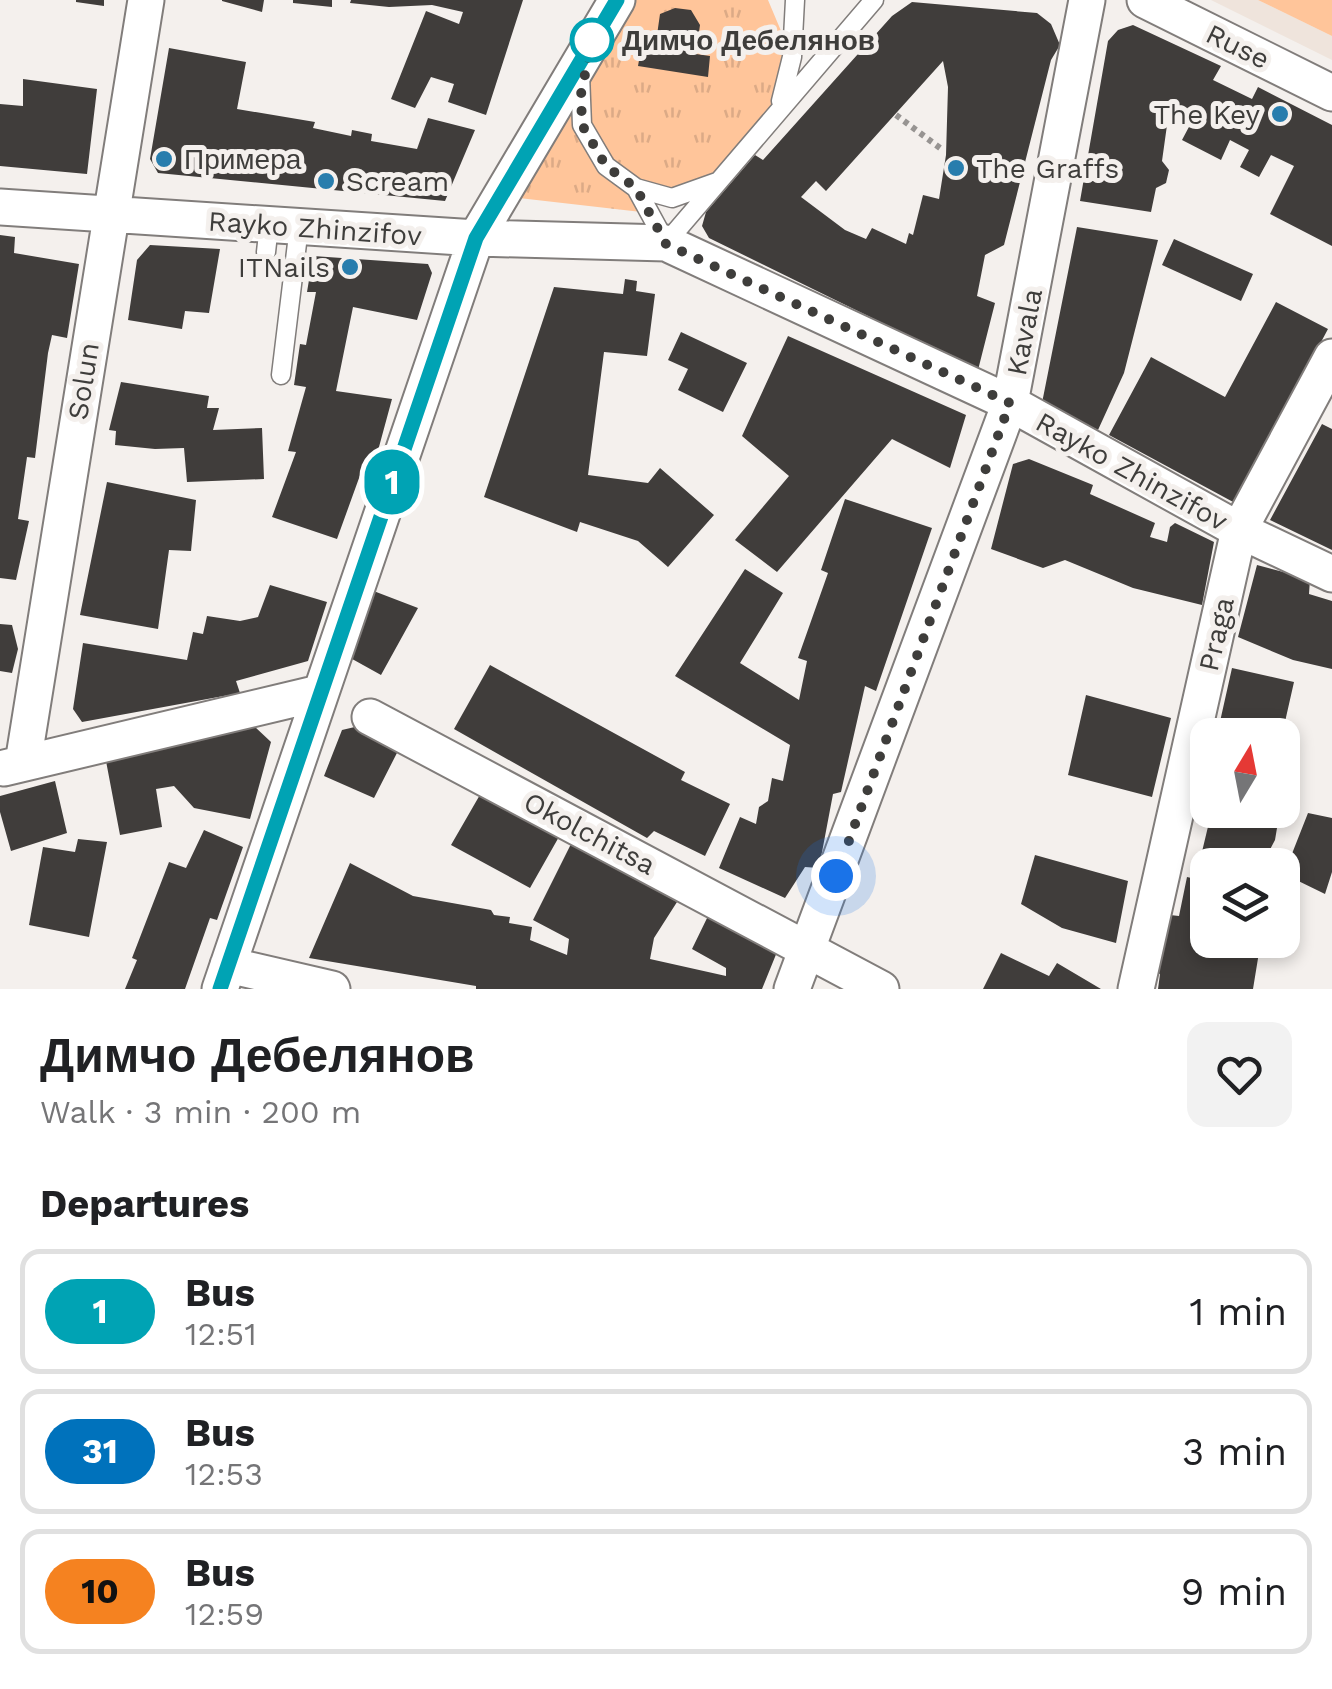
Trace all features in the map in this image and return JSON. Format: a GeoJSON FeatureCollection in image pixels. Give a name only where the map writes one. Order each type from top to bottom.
{"type":"FeatureCollection","features":[{"type":"Feature","properties":{"kind":"street","name":"Solun"},"geometry":{"type":"LineString","coordinates":[[12,766],[146,0]]}},
{"type":"Feature","properties":{"kind":"street"},"geometry":{"type":"LineString","coordinates":[[332,989],[224,977],[476,238],[617,0]]}},
{"type":"Feature","properties":{"kind":"street","name":"Kavala"},"geometry":{"type":"LineString","coordinates":[[792,989],[1010,403],[1086,0]]}},
{"type":"Feature","properties":{"kind":"street","name":"Ruse"},"geometry":{"type":"LineString","coordinates":[[1145,0],[1332,93]]}},
{"type":"Feature","properties":{"kind":"street","name":"Rayko Zhinzifov"},"geometry":{"type":"LineString","coordinates":[[0,207],[278,235],[666,244],[1010,403],[1239,530],[1332,574]]}},
{"type":"Feature","properties":{"kind":"street","name":"Praga"},"geometry":{"type":"LineString","coordinates":[[1136,989],[1239,530],[1332,357]]}},
{"type":"Feature","properties":{"kind":"street"},"geometry":{"type":"LineString","coordinates":[[12,766],[319,694]]}},
{"type":"Feature","properties":{"kind":"street","name":"Okolchitsa"},"geometry":{"type":"LineString","coordinates":[[370,717],[881,989]]}},
{"type":"Feature","properties":{"kind":"lane"},"geometry":{"type":"LineString","coordinates":[[774,115],[783,97],[792,58],[795,0]]}},
{"type":"Feature","properties":{"kind":"lane"},"geometry":{"type":"LineString","coordinates":[[636,188],[666,244],[874,0]]}},
{"type":"Feature","properties":{"kind":"lane"},"geometry":{"type":"LineString","coordinates":[[580,63],[582,125],[606,166],[636,188],[672,198],[718,182]]}},
{"type":"Feature","properties":{"kind":"lane"},"geometry":{"type":"LineString","coordinates":[[278,235],[281,375]]}},
{"type":"Feature","properties":{"kind":"path"},"geometry":{"type":"LineString","coordinates":[[896,115],[940,148]]}},
{"type":"Feature","properties":{"kind":"shaded area"},"geometry":{"type":"Polygon","coordinates":[[[1211,0],[1258,0],[1332,36],[1332,60],[1211,0]]]}},
{"type":"Feature","properties":{"kind":"green space"},"geometry":{"type":"Polygon","coordinates":[[[629,0],[768,0],[792,57],[783,97],[718,182],[672,198],[637,189],[650,213],[501,196],[629,0]]]}},
{"type":"Feature","properties":{"kind":"green space"},"geometry":{"type":"Polygon","coordinates":[[[1258,0],[1332,0],[1332,36],[1258,0]]]}},
{"type":"Feature","properties":{"kind":"building"},"geometry":{"type":"Polygon","coordinates":[[[104,0],[104,6],[76,2],[104,0]]]}},
{"type":"Feature","properties":{"kind":"building"},"geometry":{"type":"Polygon","coordinates":[[[222,0],[264,0],[262,12],[222,0]]]}},
{"type":"Feature","properties":{"kind":"building"},"geometry":{"type":"Polygon","coordinates":[[[332,0],[332,7],[293,3],[332,0]]]}},
{"type":"Feature","properties":{"kind":"building"},"geometry":{"type":"Polygon","coordinates":[[[523,0],[486,115],[448,102],[454,84],[431,77],[415,108],[391,99],[426,11],[459,24],[463,12],[432,5],[389,7],[350,3],[523,0]]]}},
{"type":"Feature","properties":{"kind":"building"},"geometry":{"type":"Polygon","coordinates":[[[912,2],[1037,13],[1051,24],[1060,45],[1051,60],[1004,245],[985,255],[977,296],[995,303],[978,370],[709,238],[702,226],[706,212],[755,155],[763,160],[892,16],[912,2]],[[943,61],[826,191],[816,181],[801,197],[845,230],[866,239],[872,228],[906,244],[909,233],[913,235],[923,195],[939,199],[946,155],[948,87],[943,61]]]}},
{"type":"Feature","properties":{"kind":"building"},"geometry":{"type":"Polygon","coordinates":[[[675,8],[691,10],[700,25],[696,54],[710,56],[708,77],[638,66],[641,49],[655,49],[660,14],[675,8]]]}},
{"type":"Feature","properties":{"kind":"building"},"geometry":{"type":"Polygon","coordinates":[[[1133,25],[1221,66],[1213,80],[1252,99],[1258,87],[1332,125],[1332,246],[1270,214],[1294,166],[1271,155],[1259,177],[1240,167],[1249,150],[1230,140],[1221,160],[1182,140],[1191,123],[1168,118],[1162,161],[1169,170],[1166,183],[1156,188],[1151,212],[1080,201],[1108,41],[1118,30],[1133,25]]]}},
{"type":"Feature","properties":{"kind":"building"},"geometry":{"type":"Polygon","coordinates":[[[169,48],[246,62],[237,109],[315,122],[313,128],[351,136],[352,130],[372,134],[371,141],[417,149],[428,118],[475,130],[445,201],[158,173],[150,159],[169,48]]]}},
{"type":"Feature","properties":{"kind":"building"},"geometry":{"type":"Polygon","coordinates":[[[23,79],[97,89],[87,174],[0,166],[0,104],[23,106],[23,79]]]}},
{"type":"Feature","properties":{"kind":"building"},"geometry":{"type":"Polygon","coordinates":[[[1077,227],[1158,240],[1124,373],[1098,430],[1042,403],[1077,227]]]}},
{"type":"Feature","properties":{"kind":"building"},"geometry":{"type":"Polygon","coordinates":[[[0,235],[15,237],[14,253],[79,264],[67,338],[52,335],[35,458],[27,457],[18,519],[29,521],[16,580],[0,578],[0,235]]]}},
{"type":"Feature","properties":{"kind":"building"},"geometry":{"type":"Polygon","coordinates":[[[1174,239],[1253,274],[1241,301],[1162,265],[1174,239]]]}},
{"type":"Feature","properties":{"kind":"building"},"geometry":{"type":"Polygon","coordinates":[[[150,245],[220,249],[209,313],[185,311],[182,329],[128,320],[137,260],[150,245]]]}},
{"type":"Feature","properties":{"kind":"building"},"geometry":{"type":"Polygon","coordinates":[[[313,256],[428,264],[432,273],[417,320],[353,307],[336,391],[392,399],[373,469],[363,467],[337,539],[272,517],[296,452],[288,451],[306,387],[294,385],[300,344],[306,345],[316,292],[307,292],[313,256]]]}},
{"type":"Feature","properties":{"kind":"building"},"geometry":{"type":"Polygon","coordinates":[[[625,279],[637,281],[636,291],[655,294],[647,356],[604,352],[588,475],[648,483],[660,468],[714,515],[668,567],[638,541],[580,522],[577,532],[484,497],[554,287],[623,294],[625,279]]]}},
{"type":"Feature","properties":{"kind":"building"},"geometry":{"type":"Polygon","coordinates":[[[1276,302],[1328,329],[1235,503],[1109,435],[1151,357],[1225,397],[1276,302]]]}},
{"type":"Feature","properties":{"kind":"building"},"geometry":{"type":"Polygon","coordinates":[[[681,332],[747,363],[723,412],[678,390],[688,369],[668,360],[681,332]]]}},
{"type":"Feature","properties":{"kind":"building"},"geometry":{"type":"Polygon","coordinates":[[[788,336],[966,415],[950,468],[892,439],[777,572],[735,540],[789,476],[742,436],[788,336]]]}},
{"type":"Feature","properties":{"kind":"building"},"geometry":{"type":"Polygon","coordinates":[[[121,382],[209,396],[207,408],[219,408],[213,430],[262,428],[264,479],[187,482],[184,448],[115,445],[116,431],[109,430],[121,382]]]}},
{"type":"Feature","properties":{"kind":"building"},"geometry":{"type":"Polygon","coordinates":[[[1322,424],[1332,429],[1332,550],[1270,520],[1322,424]]]}},
{"type":"Feature","properties":{"kind":"building"},"geometry":{"type":"Polygon","coordinates":[[[1029,459],[1093,485],[1090,494],[1155,523],[1150,537],[1167,542],[1170,527],[1175,523],[1214,542],[1202,605],[1133,588],[1065,560],[1043,568],[991,549],[1013,464],[1029,459]]]}},
{"type":"Feature","properties":{"kind":"building"},"geometry":{"type":"Polygon","coordinates":[[[107,482],[196,500],[191,551],[169,550],[158,629],[80,615],[107,482]]]}},
{"type":"Feature","properties":{"kind":"building"},"geometry":{"type":"Polygon","coordinates":[[[845,499],[932,528],[876,691],[865,686],[841,792],[833,794],[819,868],[805,867],[785,898],[719,868],[740,817],[756,824],[759,807],[768,801],[772,778],[783,781],[790,745],[675,676],[745,569],[783,593],[740,663],[799,700],[807,661],[798,658],[828,573],[821,570],[845,499]]]}},
{"type":"Feature","properties":{"kind":"building"},"geometry":{"type":"Polygon","coordinates":[[[1257,565],[1310,579],[1309,594],[1332,601],[1332,669],[1293,660],[1238,637],[1257,565]]]}},
{"type":"Feature","properties":{"kind":"building"},"geometry":{"type":"Polygon","coordinates":[[[270,585],[327,602],[308,661],[236,681],[240,693],[82,722],[73,709],[83,643],[187,660],[193,632],[203,634],[207,616],[240,621],[258,617],[270,585]]]}},
{"type":"Feature","properties":{"kind":"building"},"geometry":{"type":"Polygon","coordinates":[[[371,590],[418,608],[381,675],[345,655],[371,590]]]}},
{"type":"Feature","properties":{"kind":"building"},"geometry":{"type":"Polygon","coordinates":[[[0,624],[12,625],[18,649],[12,673],[0,671],[0,624]]]}},
{"type":"Feature","properties":{"kind":"building"},"geometry":{"type":"Polygon","coordinates":[[[490,665],[685,772],[681,780],[730,804],[705,856],[654,831],[647,838],[454,729],[490,665]]]}},
{"type":"Feature","properties":{"kind":"building"},"geometry":{"type":"Polygon","coordinates":[[[1232,668],[1294,682],[1286,718],[1221,718],[1232,668]]]}},
{"type":"Feature","properties":{"kind":"building"},"geometry":{"type":"Polygon","coordinates":[[[1086,695],[1171,718],[1152,797],[1068,775],[1086,695]]]}},
{"type":"Feature","properties":{"kind":"building"},"geometry":{"type":"Polygon","coordinates":[[[252,724],[271,742],[250,819],[194,808],[174,786],[156,789],[162,827],[120,835],[106,761],[252,724]]]}},
{"type":"Feature","properties":{"kind":"building"},"geometry":{"type":"Polygon","coordinates":[[[359,726],[400,747],[374,798],[324,776],[342,730],[359,726]]]}},
{"type":"Feature","properties":{"kind":"building"},"geometry":{"type":"Polygon","coordinates":[[[55,781],[67,833],[11,851],[0,812],[0,796],[55,781]]]}},
{"type":"Feature","properties":{"kind":"building"},"geometry":{"type":"Polygon","coordinates":[[[481,793],[560,835],[530,888],[451,845],[481,793]]]}},
{"type":"Feature","properties":{"kind":"building"},"geometry":{"type":"Polygon","coordinates":[[[1308,813],[1332,818],[1332,872],[1325,894],[1300,882],[1300,848],[1294,848],[1308,813]]]}},
{"type":"Feature","properties":{"kind":"building"},"geometry":{"type":"Polygon","coordinates":[[[1208,828],[1277,828],[1271,848],[1203,848],[1208,828]]]}},
{"type":"Feature","properties":{"kind":"building"},"geometry":{"type":"Polygon","coordinates":[[[204,830],[243,847],[217,920],[210,918],[185,989],[125,989],[137,960],[132,958],[169,862],[186,868],[204,830]]]}},
{"type":"Feature","properties":{"kind":"building"},"geometry":{"type":"Polygon","coordinates":[[[78,839],[107,842],[89,937],[29,925],[43,847],[75,852],[78,839]]]}},
{"type":"Feature","properties":{"kind":"building"},"geometry":{"type":"Polygon","coordinates":[[[572,842],[677,902],[654,938],[650,959],[726,976],[726,968],[692,949],[709,914],[777,952],[762,989],[476,989],[309,958],[350,863],[413,896],[510,917],[509,923],[532,927],[530,940],[567,955],[569,939],[533,920],[572,842]]]}},
{"type":"Feature","properties":{"kind":"building"},"geometry":{"type":"Polygon","coordinates":[[[1035,855],[1128,881],[1116,943],[1062,928],[1021,904],[1035,855]]]}},
{"type":"Feature","properties":{"kind":"building"},"geometry":{"type":"Polygon","coordinates":[[[1187,877],[1190,958],[1258,958],[1253,989],[1158,989],[1160,974],[1151,971],[1161,930],[1168,931],[1170,915],[1179,916],[1187,877]]]}},
{"type":"Feature","properties":{"kind":"building"},"geometry":{"type":"Polygon","coordinates":[[[1001,953],[1049,976],[1057,963],[1101,989],[983,989],[1001,953]]]}},
{"type":"Feature","properties":{"kind":"bus line","name":"1"},"geometry":{"type":"LineString","coordinates":[[220,989],[476,238],[617,0]]}},
{"type":"Feature","properties":{"kind":"place","name":"Димчо Дебелянов"},"geometry":{"type":"Point","coordinates":[592,40]}},
{"type":"Feature","properties":{"kind":"place","name":"The Key"},"geometry":{"type":"Point","coordinates":[1280,114]}},
{"type":"Feature","properties":{"kind":"place","name":"Примера"},"geometry":{"type":"Point","coordinates":[164,159]}},
{"type":"Feature","properties":{"kind":"place","name":"The Graffs"},"geometry":{"type":"Point","coordinates":[956,168]}},
{"type":"Feature","properties":{"kind":"place","name":"Scream"},"geometry":{"type":"Point","coordinates":[326,181]}},
{"type":"Feature","properties":{"kind":"place","name":"ITNails"},"geometry":{"type":"Point","coordinates":[350,267]}},
{"type":"Feature","properties":{"kind":"route"},"geometry":{"type":"LineString","coordinates":[[592,40],[581,94],[582,125],[606,166],[636,188],[666,244],[1010,403],[836,876]]}}]}
